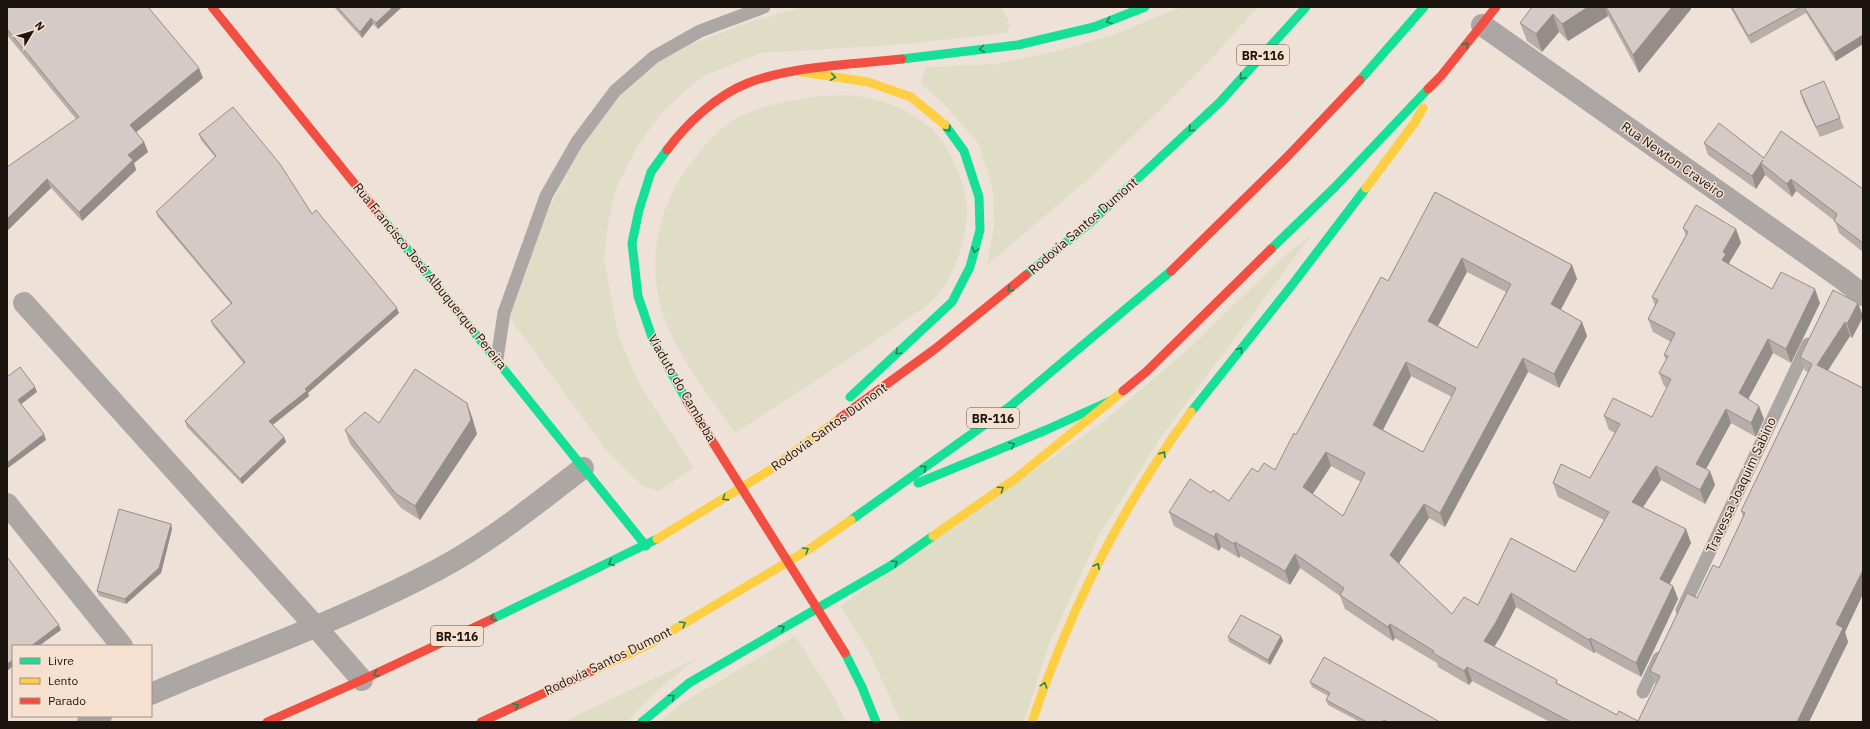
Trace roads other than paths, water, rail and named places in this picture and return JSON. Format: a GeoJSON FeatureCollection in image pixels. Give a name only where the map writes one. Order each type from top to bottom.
{"type":"FeatureCollection","features":[{"type":"Feature","properties":{"kind":"main road","name":"Rua Francisco José Albuquerque Pereira"},"geometry":{"type":"LineString","coordinates":[[212,7],[497,359],[646,546]]}},
{"type":"Feature","properties":{"kind":"main road","name":"Viaduto do Cambeba"},"geometry":{"type":"LineString","coordinates":[[876,722],[862,687],[845,653],[687,401],[653,340],[638,296],[632,243],[651,172],[676,138],[711,104],[748,83],[795,71],[1018,45],[1094,27],[1145,7]]}},
{"type":"Feature","properties":{"kind":"main road","name":"Rodovia Santos Dumont"},"geometry":{"type":"LineString","coordinates":[[267,722],[362,680],[646,546],[770,470],[936,349],[1091,222],[1220,102],[1306,7]]}},
{"type":"Feature","properties":{"kind":"main road","name":"Rodovia Santos Dumont"},"geometry":{"type":"LineString","coordinates":[[480,722],[648,645],[811,548],[1008,408],[1175,268],[1292,151],[1372,68],[1424,7]]}},
{"type":"Feature","properties":{"kind":"main road"},"geometry":{"type":"LineString","coordinates":[[642,722],[689,683],[892,565],[1016,479],[1084,424],[1146,372],[1334,188],[1441,76],[1496,7]]}},
{"type":"Feature","properties":{"kind":"main road"},"geometry":{"type":"LineString","coordinates":[[770,470],[952,302],[970,267],[980,230],[979,197],[964,151],[942,121],[911,96],[868,82],[795,71]]}},
{"type":"Feature","properties":{"kind":"main road"},"geometry":{"type":"LineString","coordinates":[[1032,722],[1055,654],[1085,587],[1134,501],[1174,436],[1211,385],[1342,222],[1415,122],[1441,76]]}},
{"type":"Feature","properties":{"kind":"main road"},"geometry":{"type":"LineString","coordinates":[[885,496],[1046,430],[1110,401]]}},
{"type":"Feature","properties":{"kind":"street","name":"Rua Newton Craveiro"},"geometry":{"type":"LineString","coordinates":[[1482,26],[1838,284],[1863,295]]}},
{"type":"Feature","properties":{"kind":"street"},"geometry":{"type":"LineString","coordinates":[[24,304],[316,627],[362,680]]}},
{"type":"Feature","properties":{"kind":"street"},"geometry":{"type":"LineString","coordinates":[[154,689],[316,627],[437,570],[500,532],[584,468]]}},
{"type":"Feature","properties":{"kind":"street"},"geometry":{"type":"LineString","coordinates":[[7,504],[121,645]]}},
{"type":"Feature","properties":{"kind":"street"},"geometry":{"type":"LineString","coordinates":[[88,722],[100,717]]}},
{"type":"Feature","properties":{"kind":"lane"},"geometry":{"type":"LineString","coordinates":[[497,359],[504,313],[546,196],[577,142],[616,91],[654,57],[700,31],[764,7]]}},
{"type":"Feature","properties":{"kind":"lane","name":"Travessa Joaquim Sabino"},"geometry":{"type":"LineString","coordinates":[[1677,620],[1814,332]]}},
{"type":"Feature","properties":{"kind":"lane"},"geometry":{"type":"LineString","coordinates":[[1642,692],[1663,649]]}}]}
